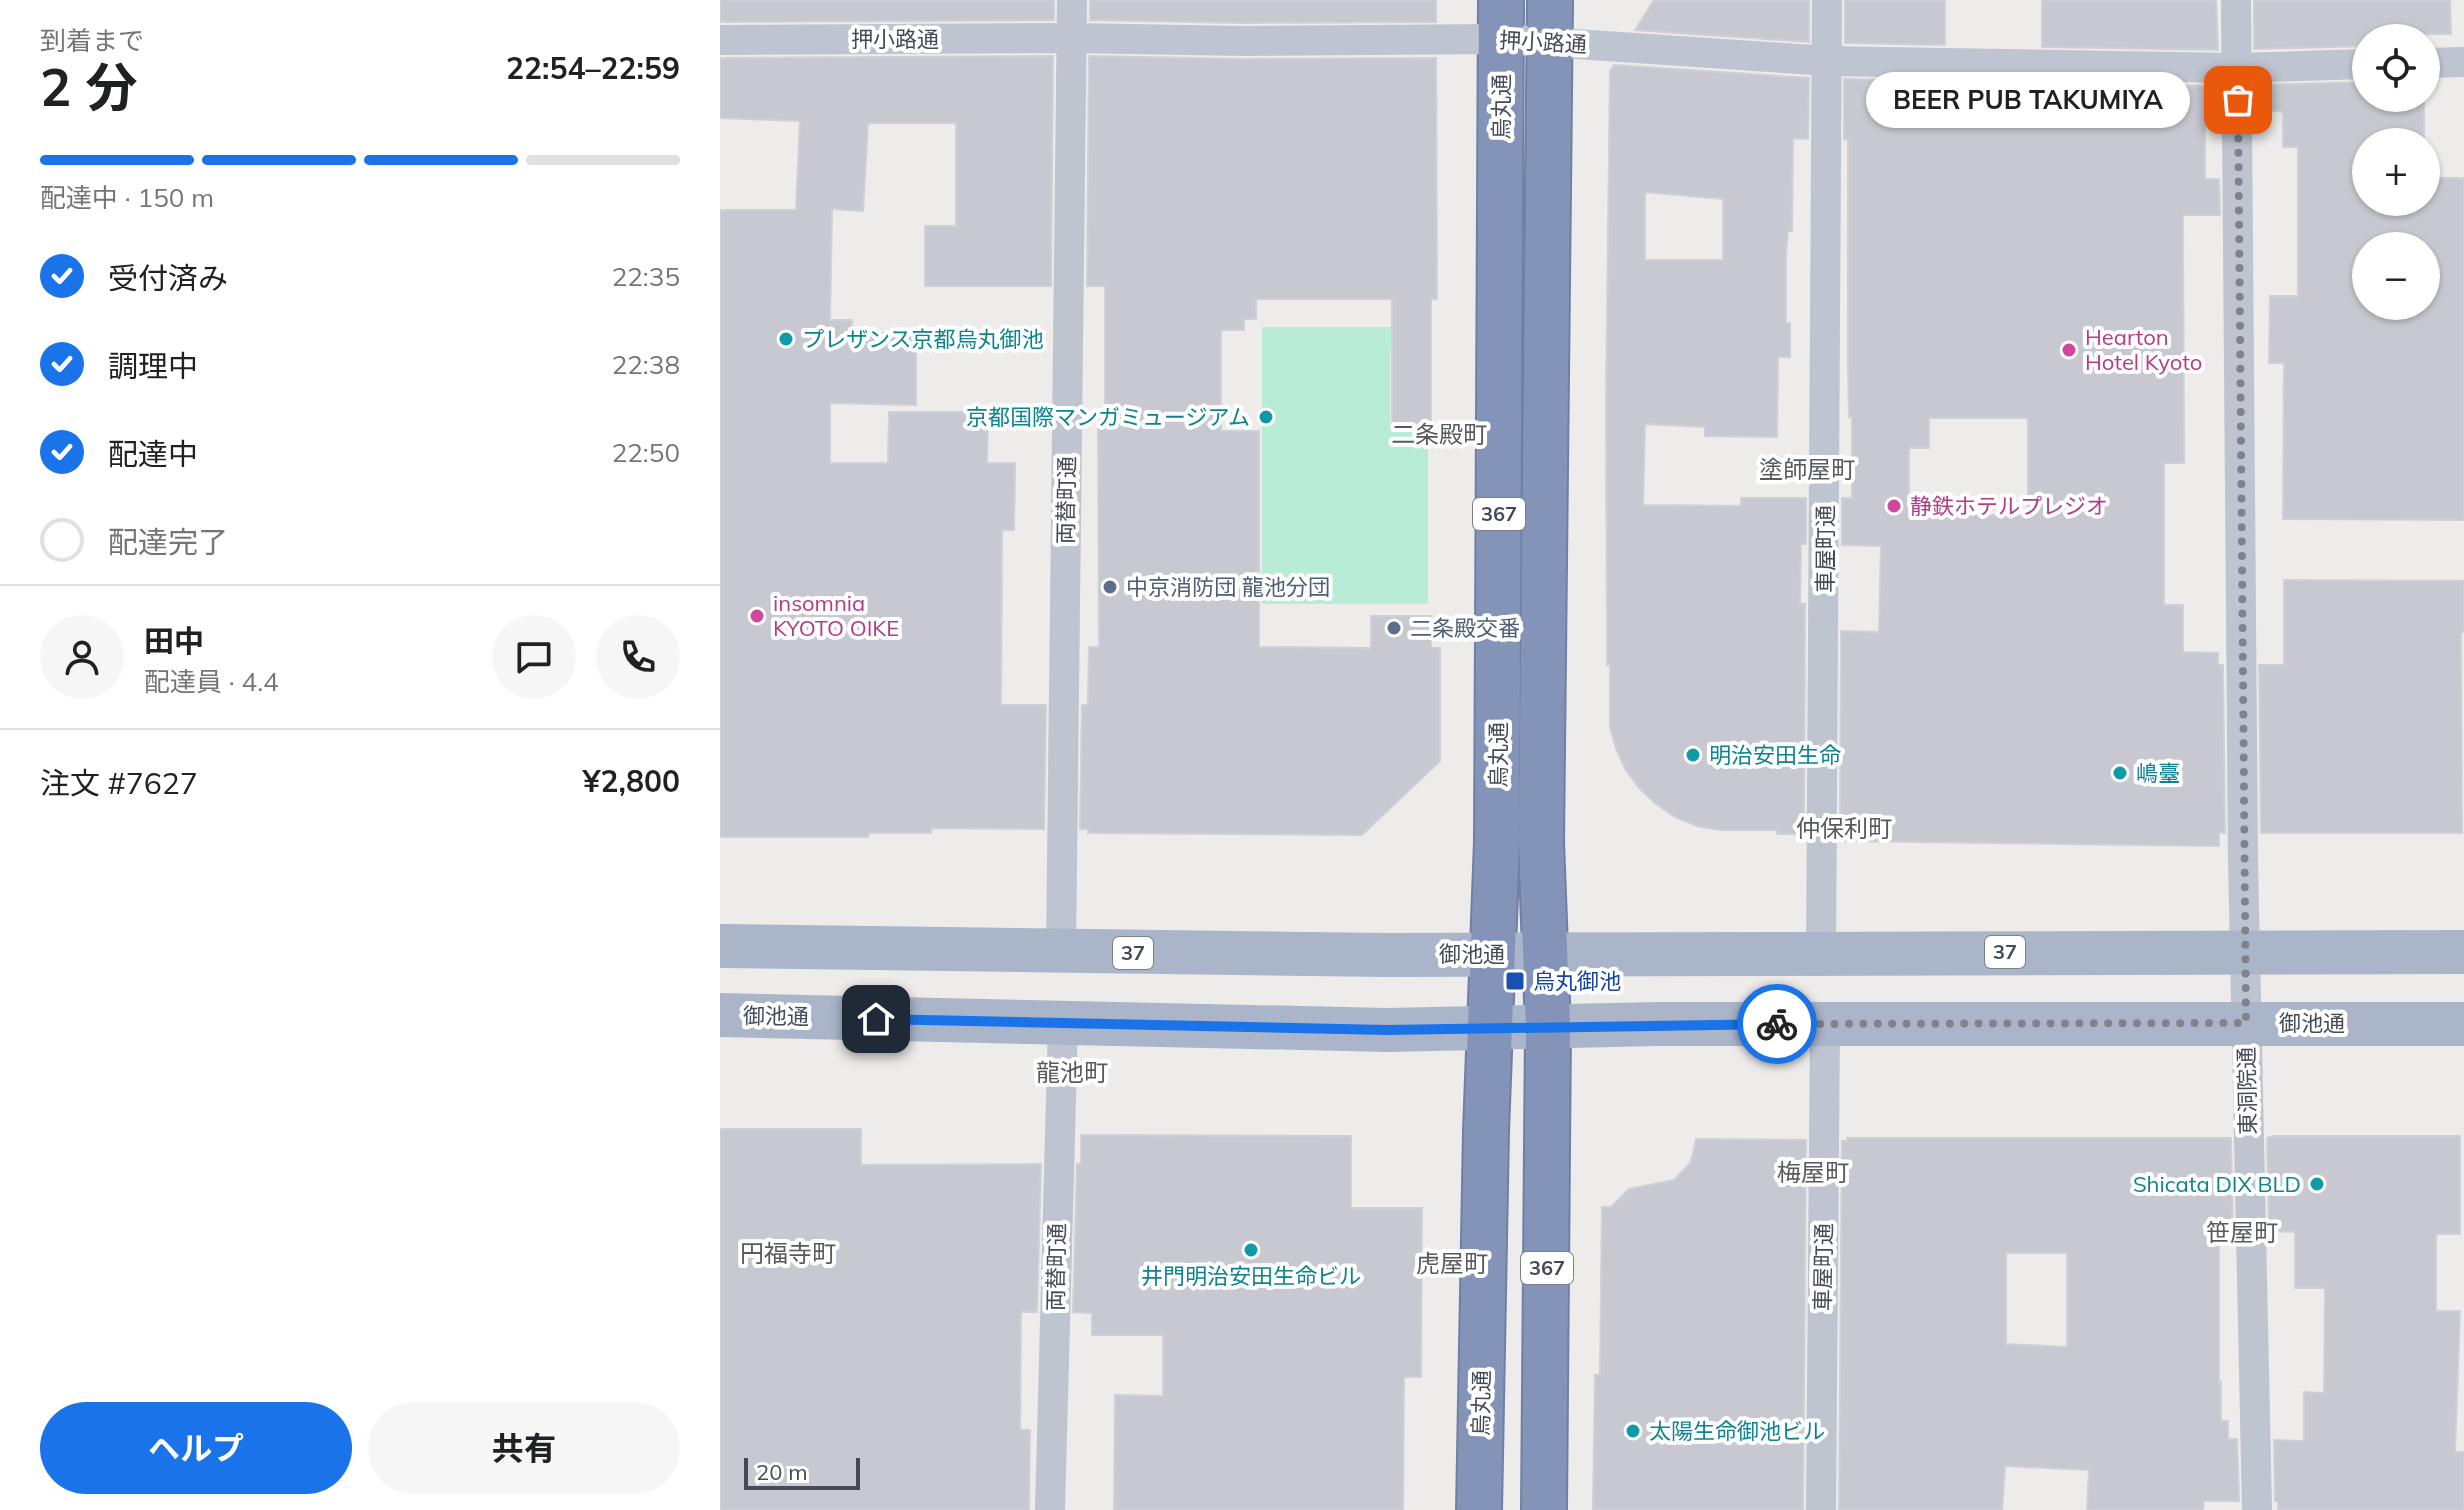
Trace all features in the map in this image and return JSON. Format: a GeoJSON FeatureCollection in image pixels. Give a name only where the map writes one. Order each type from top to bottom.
{"type":"FeatureCollection","features":[{"type":"Feature","properties":{"kind":"highway","name":"烏丸通"},"geometry":{"type":"LineString","coordinates":[[1479,1510],[1497,842],[1501,20]]}},
{"type":"Feature","properties":{"kind":"highway","name":"烏丸通"},"geometry":{"type":"LineString","coordinates":[[1544,1510],[1548,1027],[1541,842],[1550,21]]}},
{"type":"Feature","properties":{"kind":"main road","name":"御池通"},"geometry":{"type":"LineString","coordinates":[[720,946],[1061,952],[1493,954],[2464,952]]}},
{"type":"Feature","properties":{"kind":"main road","name":"御池通"},"geometry":{"type":"LineString","coordinates":[[720,1015],[1387,1030],[1825,1023],[2464,1024]]}},
{"type":"Feature","properties":{"kind":"street","name":"両替町通"},"geometry":{"type":"LineString","coordinates":[[1061,952],[1072,0]]}},
{"type":"Feature","properties":{"kind":"street","name":"車屋町通"},"geometry":{"type":"LineString","coordinates":[[1821,954],[1827,0]]}},
{"type":"Feature","properties":{"kind":"street","name":"東洞院通"},"geometry":{"type":"LineString","coordinates":[[2236,0],[2245,952],[2257,1510]]}},
{"type":"Feature","properties":{"kind":"street","name":"押小路通"},"geometry":{"type":"LineString","coordinates":[[720,40],[1072,38],[1244,41],[1501,20],[1550,21],[1828,61],[2238,68],[2352,64]]}},
{"type":"Feature","properties":{"kind":"street"},"geometry":{"type":"LineString","coordinates":[[2440,63],[2464,62]]}},
{"type":"Feature","properties":{"kind":"street","name":"両替町通"},"geometry":{"type":"LineString","coordinates":[[1050,1510],[1063,1023]]}},
{"type":"Feature","properties":{"kind":"street","name":"車屋町通"},"geometry":{"type":"LineString","coordinates":[[1821,1510],[1825,1023]]}},
{"type":"Feature","properties":{"kind":"green space"},"geometry":{"type":"Polygon","coordinates":[[[1262,327],[1396,327],[1396,349],[1390,349],[1390,425],[1428,426],[1428,604],[1262,604],[1262,327]]]}},
{"type":"Feature","properties":{"kind":"building"},"geometry":{"type":"Polygon","coordinates":[[[720,0],[1054,0],[1054,20],[720,22],[720,0]]]}},
{"type":"Feature","properties":{"kind":"building"},"geometry":{"type":"Polygon","coordinates":[[[1090,0],[1436,0],[1436,22],[1090,20],[1090,0]]]}},
{"type":"Feature","properties":{"kind":"building"},"geometry":{"type":"Polygon","coordinates":[[[1654,0],[1809,0],[1809,42],[1635,30],[1654,0]]]}},
{"type":"Feature","properties":{"kind":"building"},"geometry":{"type":"Polygon","coordinates":[[[1845,0],[1945,0],[1945,45],[1845,43],[1845,0]]]}},
{"type":"Feature","properties":{"kind":"building"},"geometry":{"type":"Polygon","coordinates":[[[2042,0],[2216,0],[2218,50],[2042,47],[2042,0]]]}},
{"type":"Feature","properties":{"kind":"building"},"geometry":{"type":"Polygon","coordinates":[[[2254,0],[2450,0],[2451,34],[2440,34],[2440,24],[2352,24],[2352,46],[2254,49],[2254,0]]]}},
{"type":"Feature","properties":{"kind":"building"},"geometry":{"type":"Polygon","coordinates":[[[1053,56],[1051,286],[925,286],[925,226],[956,226],[956,123],[868,123],[863,211],[832,209],[830,320],[852,320],[851,333],[916,333],[916,405],[830,403],[830,463],[888,463],[889,412],[988,412],[987,463],[1015,463],[1014,530],[1002,530],[1001,705],[1046,705],[1044,829],[931,828],[931,833],[868,833],[868,837],[720,837],[720,210],[796,210],[800,121],[720,118],[720,58],[1053,56]]]}},
{"type":"Feature","properties":{"kind":"building"},"geometry":{"type":"Polygon","coordinates":[[[1089,56],[1436,58],[1437,299],[1431,299],[1431,424],[1392,424],[1392,299],[1256,299],[1256,319],[1244,319],[1244,330],[1221,330],[1221,431],[1259,431],[1259,647],[1371,648],[1371,616],[1431,616],[1431,648],[1440,648],[1440,761],[1362,835],[1088,833],[1088,829],[1080,829],[1082,705],[1088,705],[1089,647],[1099,647],[1098,426],[1105,426],[1105,286],[1087,286],[1089,56]]]}},
{"type":"Feature","properties":{"kind":"building"},"geometry":{"type":"Polygon","coordinates":[[[1614,65],[1809,78],[1808,139],[1793,138],[1792,231],[1788,231],[1786,254],[1786,323],[1790,323],[1790,357],[1778,357],[1777,437],[1705,436],[1705,427],[1645,424],[1643,505],[1741,506],[1741,498],[1806,498],[1806,544],[1801,544],[1800,604],[1805,604],[1804,834],[1777,834],[1777,830],[1719,830],[1675,817],[1640,789],[1626,770],[1610,727],[1606,404],[1610,71],[1614,65]],[[1645,192],[1645,260],[1723,260],[1723,199],[1645,192]]]}},
{"type":"Feature","properties":{"kind":"building"},"geometry":{"type":"Polygon","coordinates":[[[1844,79],[1945,81],[1945,85],[1977,87],[2042,87],[2042,83],[2219,86],[2219,109],[2205,109],[2205,179],[2219,179],[2220,215],[2183,215],[2184,463],[2164,463],[2164,605],[2183,605],[2183,652],[2218,653],[2218,665],[2223,665],[2225,833],[2219,833],[2219,846],[1845,841],[1846,834],[1840,834],[1841,631],[1879,632],[1881,546],[1842,545],[1842,498],[1852,498],[1848,363],[1848,139],[1844,139],[1844,79]],[[1929,418],[1929,448],[1909,448],[1909,513],[2028,516],[2028,418],[1929,418]]]}},
{"type":"Feature","properties":{"kind":"building"},"geometry":{"type":"Polygon","coordinates":[[[2352,82],[2352,112],[2424,112],[2424,128],[2352,128],[2352,216],[2440,216],[2440,178],[2464,178],[2464,520],[2283,519],[2284,363],[2269,363],[2270,296],[2298,296],[2298,147],[2283,147],[2283,112],[2255,109],[2255,85],[2352,82]]]}},
{"type":"Feature","properties":{"kind":"building"},"geometry":{"type":"Polygon","coordinates":[[[2284,580],[2464,581],[2464,632],[2461,632],[2462,833],[2261,833],[2259,665],[2284,665],[2284,580]]]}},
{"type":"Feature","properties":{"kind":"building"},"geometry":{"type":"Polygon","coordinates":[[[720,1129],[861,1129],[861,1165],[1041,1164],[1037,1312],[1021,1312],[1020,1430],[1030,1430],[1029,1510],[720,1510],[720,1129]]]}},
{"type":"Feature","properties":{"kind":"building","name":"井門明治安田生命ビル"},"geometry":{"type":"Polygon","coordinates":[[[1081,1135],[1351,1136],[1351,1208],[1422,1208],[1421,1377],[1404,1377],[1403,1510],[1114,1510],[1115,1395],[1163,1396],[1163,1335],[1092,1335],[1092,1313],[1073,1312],[1077,1164],[1081,1164],[1081,1135]]]}},
{"type":"Feature","properties":{"kind":"building"},"geometry":{"type":"Polygon","coordinates":[[[2460,1136],[2460,1234],[2436,1234],[2436,1311],[2460,1311],[2455,1452],[2464,1452],[2464,1510],[2278,1510],[2278,1501],[2275,1501],[2274,1440],[2304,1441],[2304,1392],[2324,1393],[2325,1288],[2295,1288],[2295,1232],[2269,1231],[2267,1138],[2460,1136]]]}},
{"type":"Feature","properties":{"kind":"building"},"geometry":{"type":"Polygon","coordinates":[[[1847,1138],[2231,1138],[2233,1231],[2219,1231],[2219,1383],[2221,1421],[2228,1421],[2228,1439],[2237,1439],[2239,1501],[2204,1501],[2203,1510],[2087,1510],[2089,1470],[2005,1466],[2002,1510],[1839,1510],[1842,1141],[1847,1141],[1847,1138]],[[2006,1253],[2006,1344],[2067,1347],[2067,1253],[2006,1253]]]}},
{"type":"Feature","properties":{"kind":"building"},"geometry":{"type":"Polygon","coordinates":[[[1696,1139],[1806,1140],[1803,1510],[1593,1510],[1595,1375],[1600,1375],[1602,1207],[1611,1207],[1629,1189],[1674,1180],[1691,1162],[1696,1139]]]}},
{"type":"Feature","properties":{"kind":"way so far"},"geometry":{"type":"LineString","coordinates":[[1777,1024],[2246,1023],[2238,100]]}},
{"type":"Feature","properties":{"kind":"place","name":"BEER PUB TAKUMIYA"},"geometry":{"type":"Point","coordinates":[2238,100]}},
{"type":"Feature","properties":{"kind":"place","name":"プレザンス京都烏丸御池"},"geometry":{"type":"Point","coordinates":[786,339]}},
{"type":"Feature","properties":{"kind":"place","name":"Hearton Hotel Kyoto"},"geometry":{"type":"Point","coordinates":[2069,350]}},
{"type":"Feature","properties":{"kind":"place","name":"京都国際マンガミュージアム"},"geometry":{"type":"Point","coordinates":[1266,417]}},
{"type":"Feature","properties":{"kind":"place","name":"静鉄ホテルプレジオ"},"geometry":{"type":"Point","coordinates":[1894,506]}},
{"type":"Feature","properties":{"kind":"place","name":"中京消防団 龍池分団"},"geometry":{"type":"Point","coordinates":[1110,587]}},
{"type":"Feature","properties":{"kind":"place","name":"insomnia KYOTO OIKE"},"geometry":{"type":"Point","coordinates":[757,616]}},
{"type":"Feature","properties":{"kind":"place","name":"二条殿交番"},"geometry":{"type":"Point","coordinates":[1394,628]}},
{"type":"Feature","properties":{"kind":"place","name":"明治安田生命"},"geometry":{"type":"Point","coordinates":[1693,755]}},
{"type":"Feature","properties":{"kind":"place","name":"嶋臺"},"geometry":{"type":"Point","coordinates":[2120,773]}},
{"type":"Feature","properties":{"kind":"place","name":"烏丸御池"},"geometry":{"type":"Point","coordinates":[1515,981]}},
{"type":"Feature","properties":{"kind":"place","name":"Shicata DIX BLD"},"geometry":{"type":"Point","coordinates":[2317,1184]}},
{"type":"Feature","properties":{"kind":"place","name":"井門明治安田生命ビル"},"geometry":{"type":"Point","coordinates":[1251,1250]}},
{"type":"Feature","properties":{"kind":"place","name":"太陽生命御池ビル"},"geometry":{"type":"Point","coordinates":[1633,1431]}},
{"type":"Feature","properties":{"kind":"district","name":"二条殿町"},"geometry":{"type":"Point","coordinates":[1439,435]}},
{"type":"Feature","properties":{"kind":"district","name":"塗師屋町"},"geometry":{"type":"Point","coordinates":[1807,470]}},
{"type":"Feature","properties":{"kind":"district","name":"仲保利町"},"geometry":{"type":"Point","coordinates":[1844,829]}},
{"type":"Feature","properties":{"kind":"district","name":"龍池町"},"geometry":{"type":"Point","coordinates":[1072,1073]}},
{"type":"Feature","properties":{"kind":"district","name":"梅屋町"},"geometry":{"type":"Point","coordinates":[1813,1173]}},
{"type":"Feature","properties":{"kind":"district","name":"笹屋町"},"geometry":{"type":"Point","coordinates":[2242,1233]}},
{"type":"Feature","properties":{"kind":"district","name":"円福寺町"},"geometry":{"type":"Point","coordinates":[788,1254]}},
{"type":"Feature","properties":{"kind":"district","name":"虎屋町"},"geometry":{"type":"Point","coordinates":[1452,1264]}},
{"type":"Feature","properties":{"kind":"route"},"geometry":{"type":"LineString","coordinates":[[876,1019],[1387,1030],[1777,1024]]}}]}
